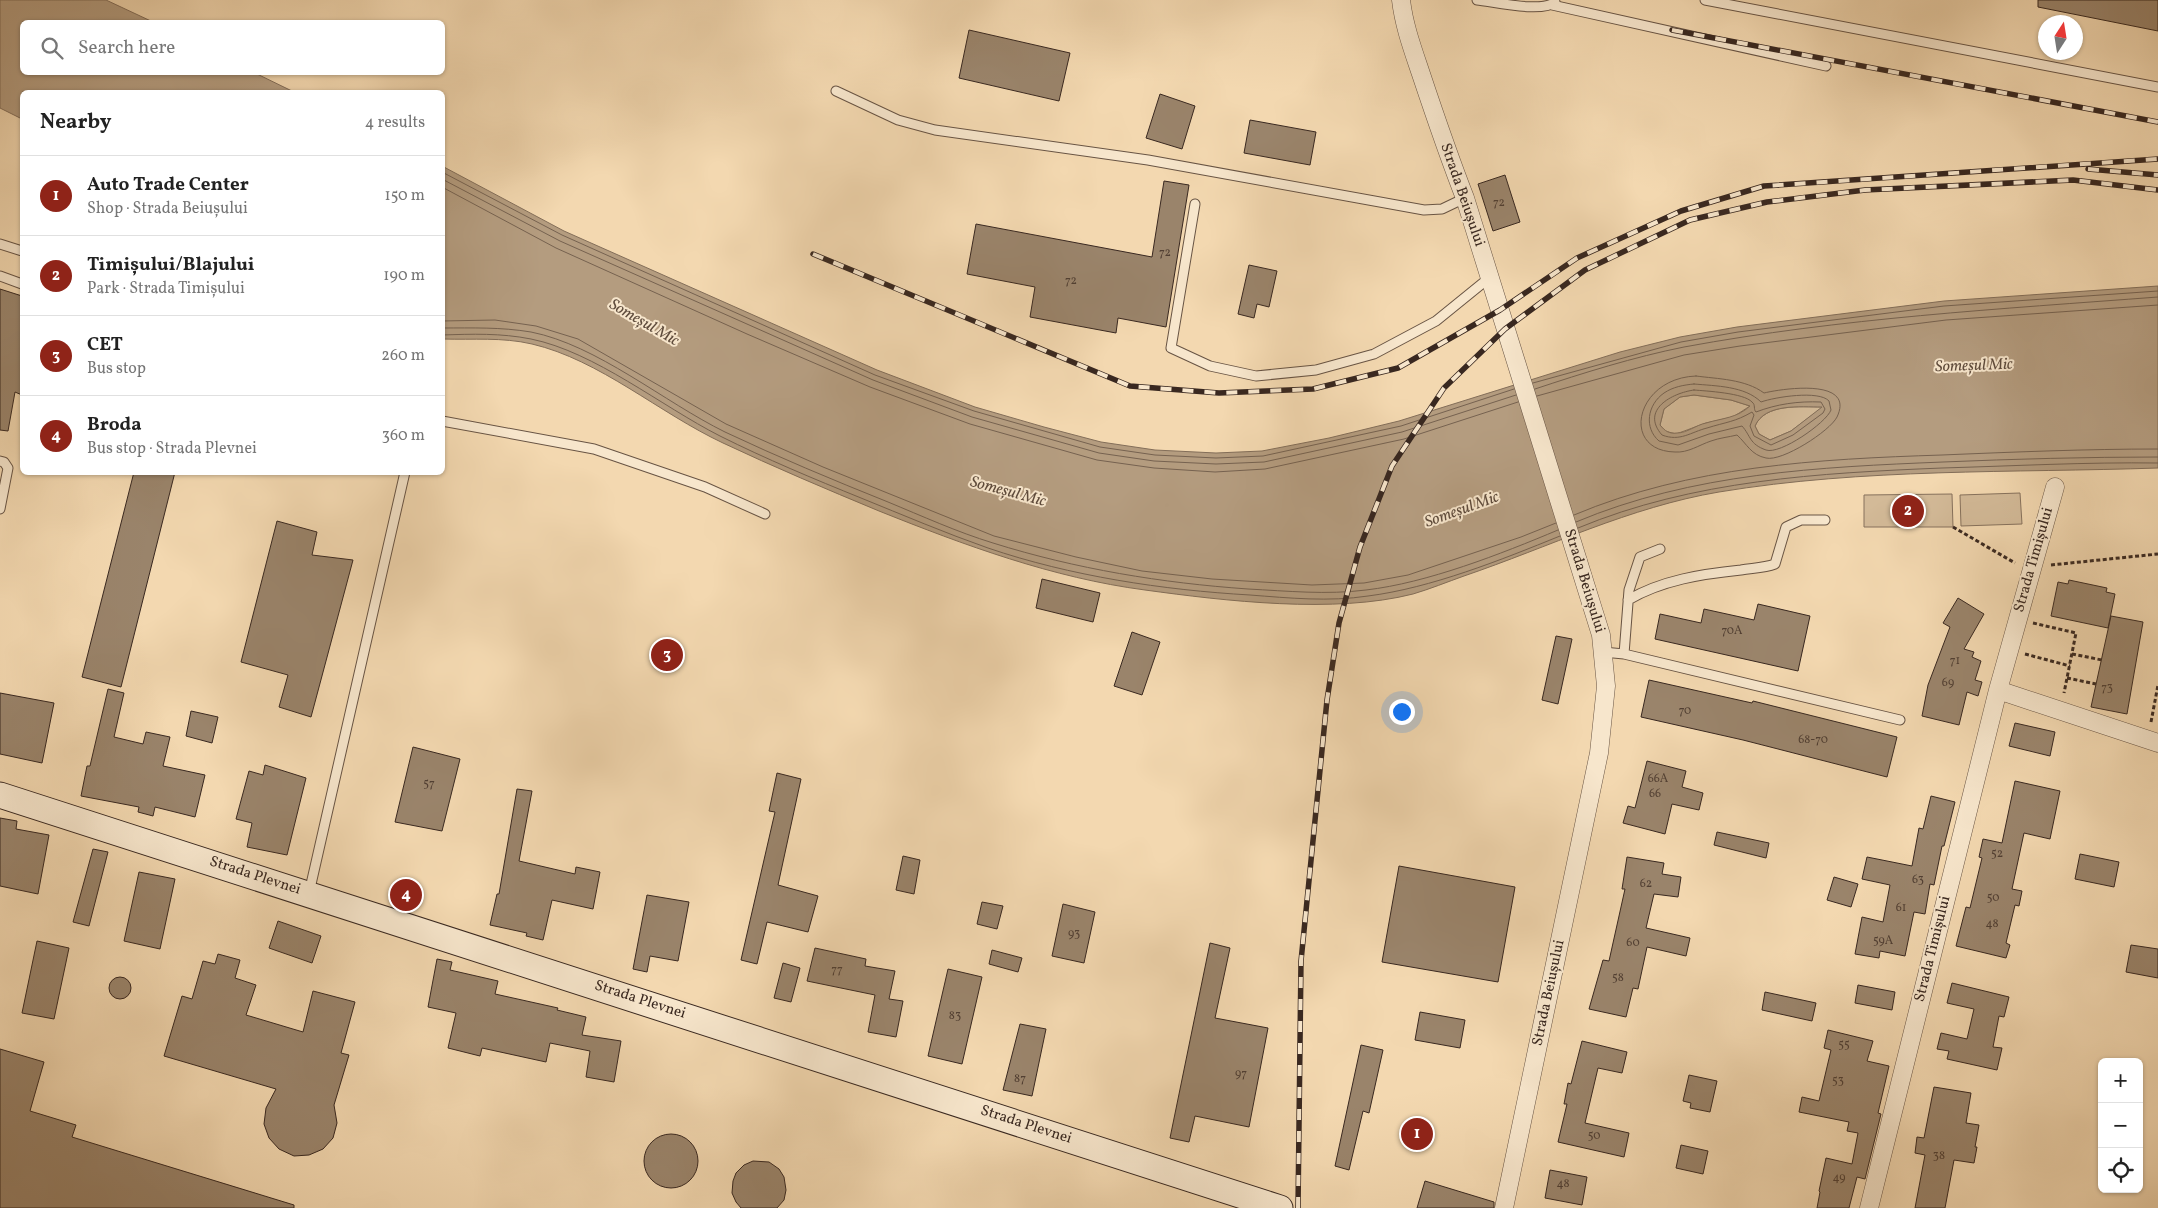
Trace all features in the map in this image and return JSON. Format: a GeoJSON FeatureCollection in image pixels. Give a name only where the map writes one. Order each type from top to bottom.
{"type":"FeatureCollection","features":[{"type":"Feature","properties":{"kind":"main road","name":"Strada Plevnei"},"geometry":{"type":"LineString","coordinates":[[0,795],[1280,1208]]}},
{"type":"Feature","properties":{"kind":"street","name":"Strada Beiușului"},"geometry":{"type":"LineString","coordinates":[[1401,0],[1402,15],[1446,149],[1465,198],[1602,644],[1606,686],[1599,752],[1504,1208]]}},
{"type":"Feature","properties":{"kind":"street","name":"Strada Timișului"},"geometry":{"type":"LineString","coordinates":[[1869,1208],[1998,690],[2055,487]]}},
{"type":"Feature","properties":{"kind":"street"},"geometry":{"type":"LineString","coordinates":[[1998,690],[2153,741]]}},
{"type":"Feature","properties":{"kind":"lane"},"geometry":{"type":"LineString","coordinates":[[1478,0],[1534,7],[1554,2],[1826,66]]}},
{"type":"Feature","properties":{"kind":"lane"},"geometry":{"type":"LineString","coordinates":[[1705,0],[2158,87]]}},
{"type":"Feature","properties":{"kind":"lane"},"geometry":{"type":"LineString","coordinates":[[836,91],[898,120],[935,130],[1148,160],[1424,210],[1442,209],[1465,198]]}},
{"type":"Feature","properties":{"kind":"lane"},"geometry":{"type":"LineString","coordinates":[[1195,204],[1170,348],[1210,366],[1256,376],[1316,370],[1374,354],[1436,320],[1489,278]]}},
{"type":"Feature","properties":{"kind":"lane"},"geometry":{"type":"LineString","coordinates":[[0,244],[20,250]]}},
{"type":"Feature","properties":{"kind":"lane"},"geometry":{"type":"LineString","coordinates":[[0,276],[20,283]]}},
{"type":"Feature","properties":{"kind":"lane"},"geometry":{"type":"LineString","coordinates":[[445,422],[594,449],[705,487],[765,514]]}},
{"type":"Feature","properties":{"kind":"lane"},"geometry":{"type":"LineString","coordinates":[[0,460],[8,468],[0,509]]}},
{"type":"Feature","properties":{"kind":"lane"},"geometry":{"type":"LineString","coordinates":[[309,894],[404,475]]}},
{"type":"Feature","properties":{"kind":"lane"},"geometry":{"type":"LineString","coordinates":[[1628,600],[1662,584],[1741,570],[1765,568],[1776,564],[1786,527],[1801,520],[1825,520]]}},
{"type":"Feature","properties":{"kind":"lane"},"geometry":{"type":"LineString","coordinates":[[1624,654],[1629,590],[1640,558],[1660,549]]}},
{"type":"Feature","properties":{"kind":"lane"},"geometry":{"type":"LineString","coordinates":[[1602,644],[1624,654],[1900,720]]}},
{"type":"Feature","properties":{"kind":"path"},"geometry":{"type":"LineString","coordinates":[[1953,526],[2032,569],[2158,554]]}},
{"type":"Feature","properties":{"kind":"path"},"geometry":{"type":"LineString","coordinates":[[2018,619],[2076,633],[2060,711]]}},
{"type":"Feature","properties":{"kind":"path"},"geometry":{"type":"LineString","coordinates":[[2009,650],[2070,666]]}},
{"type":"Feature","properties":{"kind":"path"},"geometry":{"type":"LineString","coordinates":[[2072,654],[2102,660]]}},
{"type":"Feature","properties":{"kind":"path"},"geometry":{"type":"LineString","coordinates":[[2067,678],[2096,684]]}},
{"type":"Feature","properties":{"kind":"path"},"geometry":{"type":"LineString","coordinates":[[2153,741],[2158,685]]}},
{"type":"Feature","properties":{"kind":"shaded area"},"geometry":{"type":"Polygon","coordinates":[[[1694,395],[1731,400],[1750,406],[1733,417],[1706,423],[1676,434],[1665,431],[1660,425],[1664,409],[1680,397],[1694,395]]]}},
{"type":"Feature","properties":{"kind":"shaded area"},"geometry":{"type":"Polygon","coordinates":[[[1794,407],[1823,407],[1791,431],[1770,440],[1759,434],[1755,426],[1767,413],[1775,410],[1794,407]]]}},
{"type":"Feature","properties":{"kind":"shaded area"},"geometry":{"type":"Polygon","coordinates":[[[2020,493],[2022,524],[1961,526],[1960,495],[2020,493]]]}},
{"type":"Feature","properties":{"kind":"shaded area"},"geometry":{"type":"Polygon","coordinates":[[[1952,494],[1953,527],[1864,527],[1864,495],[1952,494]]]}},
{"type":"Feature","properties":{"kind":"water"},"geometry":{"type":"Polygon","coordinates":[[[0,0],[106,0],[149,20],[20,20],[20,75],[259,75],[290,90],[20,90],[20,118],[0,108],[0,0]]]}},
{"type":"Feature","properties":{"kind":"water","name":"Someșul Mic"},"geometry":{"type":"Polygon","coordinates":[[[445,168],[564,231],[877,370],[975,407],[1044,427],[1101,442],[1155,450],[1216,453],[1262,451],[1329,438],[1399,421],[1620,352],[1680,337],[1737,327],[1944,301],[2158,286],[2158,468],[1883,475],[1774,484],[1719,492],[1654,507],[1413,594],[1382,600],[1349,603],[1280,604],[1210,598],[1111,585],[1043,569],[976,548],[879,511],[742,452],[699,431],[582,362],[532,344],[488,339],[445,339],[445,168]],[[1694,395],[1680,397],[1664,409],[1660,425],[1667,432],[1681,433],[1702,424],[1735,415],[1750,406],[1731,400],[1694,395]],[[1794,407],[1775,410],[1767,413],[1755,426],[1759,434],[1770,440],[1791,431],[1822,407],[1794,407]]]}},
{"type":"Feature","properties":{"kind":"building"},"geometry":{"type":"Polygon","coordinates":[[[2038,0],[2158,0],[2158,31],[2083,15],[2038,7],[2038,0]]]}},
{"type":"Feature","properties":{"kind":"building"},"geometry":{"type":"Polygon","coordinates":[[[969,30],[1070,53],[1059,101],[959,78],[969,30]]]}},
{"type":"Feature","properties":{"kind":"building"},"geometry":{"type":"Polygon","coordinates":[[[1160,94],[1195,106],[1182,149],[1146,138],[1160,94]]]}},
{"type":"Feature","properties":{"kind":"building"},"geometry":{"type":"Polygon","coordinates":[[[1250,120],[1316,132],[1310,165],[1244,153],[1250,120]]]}},
{"type":"Feature","properties":{"kind":"building"},"geometry":{"type":"Polygon","coordinates":[[[1505,175],[1520,222],[1493,231],[1478,184],[1505,175]]]}},
{"type":"Feature","properties":{"kind":"building"},"geometry":{"type":"Polygon","coordinates":[[[1164,181],[1189,185],[1166,327],[1118,318],[1116,333],[1030,317],[1035,287],[967,274],[976,224],[1152,257],[1164,181]]]}},
{"type":"Feature","properties":{"kind":"building"},"geometry":{"type":"Polygon","coordinates":[[[1249,265],[1277,271],[1269,307],[1257,304],[1254,318],[1238,314],[1249,265]]]}},
{"type":"Feature","properties":{"kind":"building"},"geometry":{"type":"Polygon","coordinates":[[[0,289],[20,295],[20,394],[15,392],[8,431],[0,430],[0,289]]]}},
{"type":"Feature","properties":{"kind":"building"},"geometry":{"type":"Polygon","coordinates":[[[133,475],[174,475],[121,687],[82,677],[133,475]]]}},
{"type":"Feature","properties":{"kind":"building"},"geometry":{"type":"Polygon","coordinates":[[[277,521],[317,532],[312,555],[353,560],[311,717],[279,707],[288,675],[241,662],[277,521]]]}},
{"type":"Feature","properties":{"kind":"building"},"geometry":{"type":"Polygon","coordinates":[[[1042,579],[1100,593],[1093,622],[1036,608],[1042,579]]]}},
{"type":"Feature","properties":{"kind":"building"},"geometry":{"type":"Polygon","coordinates":[[[2069,580],[2107,588],[2106,592],[2115,594],[2108,628],[2051,616],[2058,582],[2068,584],[2069,580]]]}},
{"type":"Feature","properties":{"kind":"building"},"geometry":{"type":"Polygon","coordinates":[[[1958,598],[1984,614],[1964,649],[1974,652],[1972,657],[1981,661],[1975,680],[1982,682],[1978,696],[1967,692],[1959,725],[1922,716],[1928,685],[1950,627],[1943,623],[1958,598]]]}},
{"type":"Feature","properties":{"kind":"building"},"geometry":{"type":"Polygon","coordinates":[[[1758,604],[1810,616],[1798,671],[1655,639],[1660,614],[1701,623],[1704,609],[1754,620],[1758,604]]]}},
{"type":"Feature","properties":{"kind":"building"},"geometry":{"type":"Polygon","coordinates":[[[2111,616],[2143,622],[2127,714],[2091,707],[2111,616]]]}},
{"type":"Feature","properties":{"kind":"building"},"geometry":{"type":"Polygon","coordinates":[[[1132,632],[1160,642],[1142,695],[1114,686],[1132,632]]]}},
{"type":"Feature","properties":{"kind":"building"},"geometry":{"type":"Polygon","coordinates":[[[1556,636],[1572,639],[1558,704],[1542,700],[1556,636]]]}},
{"type":"Feature","properties":{"kind":"building"},"geometry":{"type":"Polygon","coordinates":[[[1649,680],[1752,703],[1753,701],[1897,737],[1887,777],[1743,740],[1641,717],[1649,680]]]}},
{"type":"Feature","properties":{"kind":"building"},"geometry":{"type":"Polygon","coordinates":[[[108,689],[124,693],[114,737],[143,744],[146,732],[170,737],[163,766],[205,775],[195,817],[155,807],[153,816],[138,812],[139,807],[81,796],[87,766],[90,766],[108,689]]]}},
{"type":"Feature","properties":{"kind":"building"},"geometry":{"type":"Polygon","coordinates":[[[0,693],[54,703],[42,763],[0,754],[0,693]]]}},
{"type":"Feature","properties":{"kind":"building"},"geometry":{"type":"Polygon","coordinates":[[[191,711],[218,717],[212,743],[186,736],[191,711]]]}},
{"type":"Feature","properties":{"kind":"building"},"geometry":{"type":"Polygon","coordinates":[[[2015,723],[2055,732],[2050,756],[2009,746],[2015,723]]]}},
{"type":"Feature","properties":{"kind":"building"},"geometry":{"type":"Polygon","coordinates":[[[413,747],[460,759],[442,831],[395,822],[413,747]]]}},
{"type":"Feature","properties":{"kind":"building"},"geometry":{"type":"Polygon","coordinates":[[[1647,761],[1686,771],[1682,787],[1703,793],[1699,810],[1672,804],[1665,834],[1623,823],[1628,806],[1635,808],[1647,761]]]}},
{"type":"Feature","properties":{"kind":"building"},"geometry":{"type":"Polygon","coordinates":[[[265,765],[306,778],[287,855],[247,847],[252,823],[236,819],[249,771],[263,775],[265,765]]]}},
{"type":"Feature","properties":{"kind":"building"},"geometry":{"type":"Polygon","coordinates":[[[777,773],[801,779],[778,885],[818,896],[808,932],[767,922],[757,964],[741,960],[775,812],[769,811],[777,773]]]}},
{"type":"Feature","properties":{"kind":"building"},"geometry":{"type":"Polygon","coordinates":[[[2015,781],[2060,791],[2050,839],[2024,833],[2012,889],[2022,891],[2019,906],[2015,905],[2006,943],[2010,945],[2006,958],[1956,946],[1966,907],[1970,908],[1982,858],[1979,857],[1983,839],[2002,843],[2015,781]]]}},
{"type":"Feature","properties":{"kind":"building"},"geometry":{"type":"Polygon","coordinates":[[[517,789],[532,791],[519,861],[575,874],[576,867],[600,872],[593,909],[552,900],[543,940],[526,936],[527,933],[490,925],[497,894],[499,894],[517,789]]]}},
{"type":"Feature","properties":{"kind":"building"},"geometry":{"type":"Polygon","coordinates":[[[1931,796],[1955,802],[1944,846],[1942,846],[1934,885],[1930,884],[1925,914],[1914,912],[1905,956],[1880,951],[1879,958],[1855,954],[1862,917],[1883,922],[1890,885],[1862,879],[1867,857],[1912,866],[1919,828],[1923,829],[1931,796]]]}},
{"type":"Feature","properties":{"kind":"building"},"geometry":{"type":"Polygon","coordinates":[[[0,818],[17,821],[16,829],[49,835],[38,894],[0,886],[0,818]]]}},
{"type":"Feature","properties":{"kind":"building"},"geometry":{"type":"Polygon","coordinates":[[[1717,832],[1769,843],[1766,858],[1714,845],[1717,832]]]}},
{"type":"Feature","properties":{"kind":"building"},"geometry":{"type":"Polygon","coordinates":[[[93,849],[108,852],[89,926],[73,922],[93,849]]]}},
{"type":"Feature","properties":{"kind":"building"},"geometry":{"type":"Polygon","coordinates":[[[2080,854],[2119,862],[2114,887],[2075,879],[2080,854]]]}},
{"type":"Feature","properties":{"kind":"building"},"geometry":{"type":"Polygon","coordinates":[[[903,856],[920,860],[914,894],[896,890],[903,856]]]}},
{"type":"Feature","properties":{"kind":"building"},"geometry":{"type":"Polygon","coordinates":[[[1627,857],[1664,863],[1662,874],[1681,877],[1678,897],[1654,894],[1646,928],[1690,938],[1686,956],[1647,947],[1638,989],[1633,988],[1626,1017],[1589,1009],[1603,960],[1609,961],[1625,889],[1622,889],[1627,857]]]}},
{"type":"Feature","properties":{"kind":"building"},"geometry":{"type":"Polygon","coordinates":[[[1399,866],[1515,887],[1498,982],[1382,962],[1399,866]]]}},
{"type":"Feature","properties":{"kind":"building"},"geometry":{"type":"Polygon","coordinates":[[[139,872],[175,879],[160,949],[124,941],[139,872]]]}},
{"type":"Feature","properties":{"kind":"building"},"geometry":{"type":"Polygon","coordinates":[[[1834,877],[1858,884],[1851,907],[1827,900],[1834,877]]]}},
{"type":"Feature","properties":{"kind":"building"},"geometry":{"type":"Polygon","coordinates":[[[647,895],[689,902],[678,961],[650,956],[647,972],[633,969],[647,895]]]}},
{"type":"Feature","properties":{"kind":"building"},"geometry":{"type":"Polygon","coordinates":[[[982,902],[1003,906],[997,929],[977,924],[982,902]]]}},
{"type":"Feature","properties":{"kind":"building"},"geometry":{"type":"Polygon","coordinates":[[[1063,904],[1095,912],[1084,963],[1052,956],[1063,904]]]}},
{"type":"Feature","properties":{"kind":"building"},"geometry":{"type":"Polygon","coordinates":[[[278,921],[321,936],[312,963],[269,948],[278,921]]]}},
{"type":"Feature","properties":{"kind":"building"},"geometry":{"type":"Polygon","coordinates":[[[37,941],[69,948],[54,1019],[22,1013],[37,941]]]}},
{"type":"Feature","properties":{"kind":"building"},"geometry":{"type":"Polygon","coordinates":[[[1210,943],[1230,948],[1215,1018],[1268,1028],[1249,1127],[1195,1116],[1189,1142],[1170,1138],[1210,943]]]}},
{"type":"Feature","properties":{"kind":"building"},"geometry":{"type":"Polygon","coordinates":[[[2131,945],[2158,949],[2158,978],[2126,972],[2131,945]]]}},
{"type":"Feature","properties":{"kind":"building"},"geometry":{"type":"Polygon","coordinates":[[[815,948],[866,959],[865,966],[895,971],[889,999],[903,1001],[896,1037],[868,1032],[875,995],[807,981],[815,948]]]}},
{"type":"Feature","properties":{"kind":"building"},"geometry":{"type":"Polygon","coordinates":[[[992,950],[1022,958],[1018,972],[989,964],[992,950]]]}},
{"type":"Feature","properties":{"kind":"building"},"geometry":{"type":"Polygon","coordinates":[[[218,954],[240,960],[235,978],[256,985],[246,1015],[303,1032],[313,991],[355,1002],[341,1053],[349,1055],[334,1105],[337,1123],[333,1138],[323,1149],[309,1155],[294,1156],[279,1149],[269,1138],[264,1124],[266,1108],[276,1089],[164,1056],[182,996],[192,999],[203,961],[215,964],[218,954]]]}},
{"type":"Feature","properties":{"kind":"building"},"geometry":{"type":"Polygon","coordinates":[[[437,959],[452,962],[450,970],[498,981],[495,994],[558,1008],[557,1010],[586,1017],[582,1035],[621,1041],[614,1082],[586,1077],[590,1051],[550,1043],[546,1062],[482,1048],[480,1056],[448,1048],[456,1013],[428,1007],[437,959]]]}},
{"type":"Feature","properties":{"kind":"building"},"geometry":{"type":"Polygon","coordinates":[[[783,963],[800,968],[791,1002],[774,998],[783,963]]]}},
{"type":"Feature","properties":{"kind":"building"},"geometry":{"type":"Polygon","coordinates":[[[948,969],[982,977],[962,1064],[928,1056],[948,969]]]}},
{"type":"Feature","properties":{"kind":"building"},"geometry":{"type":"Polygon","coordinates":[[[116,977],[124,977],[131,984],[131,992],[124,999],[116,999],[109,992],[109,984],[116,977]]]}},
{"type":"Feature","properties":{"kind":"building"},"geometry":{"type":"Polygon","coordinates":[[[1952,983],[2009,997],[2004,1017],[1999,1016],[1993,1047],[2002,1048],[1997,1070],[1947,1059],[1949,1051],[1937,1049],[1941,1033],[1967,1039],[1974,1009],[1947,1003],[1952,983]]]}},
{"type":"Feature","properties":{"kind":"building"},"geometry":{"type":"Polygon","coordinates":[[[1858,985],[1895,992],[1892,1010],[1855,1003],[1858,985]]]}},
{"type":"Feature","properties":{"kind":"building"},"geometry":{"type":"Polygon","coordinates":[[[1765,992],[1816,1003],[1812,1021],[1762,1010],[1765,992]]]}},
{"type":"Feature","properties":{"kind":"building"},"geometry":{"type":"Polygon","coordinates":[[[1420,1012],[1465,1020],[1460,1048],[1415,1040],[1420,1012]]]}},
{"type":"Feature","properties":{"kind":"building"},"geometry":{"type":"Polygon","coordinates":[[[1020,1024],[1046,1029],[1032,1096],[1003,1090],[1020,1024]]]}},
{"type":"Feature","properties":{"kind":"building"},"geometry":{"type":"Polygon","coordinates":[[[1828,1030],[1873,1041],[1867,1061],[1889,1066],[1878,1113],[1881,1114],[1865,1179],[1857,1177],[1849,1208],[1817,1208],[1826,1158],[1852,1164],[1858,1133],[1847,1131],[1849,1122],[1799,1112],[1802,1097],[1819,1101],[1831,1050],[1824,1048],[1828,1030]]]}},
{"type":"Feature","properties":{"kind":"building"},"geometry":{"type":"Polygon","coordinates":[[[1582,1041],[1627,1052],[1622,1073],[1598,1068],[1585,1123],[1629,1133],[1624,1157],[1558,1142],[1567,1104],[1564,1104],[1568,1083],[1571,1084],[1582,1041]]]}},
{"type":"Feature","properties":{"kind":"building"},"geometry":{"type":"Polygon","coordinates":[[[1361,1045],[1383,1050],[1369,1113],[1363,1111],[1349,1170],[1335,1166],[1361,1045]]]}},
{"type":"Feature","properties":{"kind":"building"},"geometry":{"type":"Polygon","coordinates":[[[0,1049],[44,1062],[30,1111],[76,1125],[72,1137],[294,1205],[294,1208],[0,1208],[0,1049]]]}},
{"type":"Feature","properties":{"kind":"building"},"geometry":{"type":"Polygon","coordinates":[[[1689,1075],[1717,1081],[1710,1112],[1690,1108],[1691,1103],[1683,1101],[1689,1075]]]}},
{"type":"Feature","properties":{"kind":"building"},"geometry":{"type":"Polygon","coordinates":[[[1934,1087],[1971,1093],[1966,1123],[1979,1125],[1975,1147],[1977,1147],[1974,1163],[1954,1160],[1945,1208],[1915,1208],[1925,1155],[1915,1153],[1917,1137],[1924,1138],[1934,1087]]]}},
{"type":"Feature","properties":{"kind":"building"},"geometry":{"type":"Polygon","coordinates":[[[671,1134],[681,1136],[690,1142],[696,1151],[698,1161],[696,1171],[690,1180],[681,1186],[671,1188],[661,1186],[652,1180],[646,1171],[644,1161],[646,1151],[652,1142],[661,1136],[671,1134]]]}},
{"type":"Feature","properties":{"kind":"building"},"geometry":{"type":"Polygon","coordinates":[[[1681,1145],[1708,1151],[1703,1174],[1676,1168],[1681,1145]]]}},
{"type":"Feature","properties":{"kind":"building"},"geometry":{"type":"Polygon","coordinates":[[[753,1161],[769,1162],[779,1169],[784,1177],[786,1190],[784,1200],[777,1208],[741,1208],[736,1202],[732,1193],[736,1173],[744,1165],[753,1161]]]}},
{"type":"Feature","properties":{"kind":"building"},"geometry":{"type":"Polygon","coordinates":[[[1550,1170],[1587,1177],[1582,1205],[1545,1198],[1550,1170]]]}},
{"type":"Feature","properties":{"kind":"building"},"geometry":{"type":"Polygon","coordinates":[[[1425,1181],[1494,1202],[1494,1208],[1417,1208],[1425,1181]]]}},
{"type":"Feature","properties":{"kind":"railway"},"geometry":{"type":"LineString","coordinates":[[1672,30],[2158,122]]}},
{"type":"Feature","properties":{"kind":"railway"},"geometry":{"type":"LineString","coordinates":[[813,254],[1130,386],[1219,393],[1313,389],[1398,368],[1500,310],[1577,258],[1681,211],[1764,186],[2158,159]]}},
{"type":"Feature","properties":{"kind":"railway"},"geometry":{"type":"LineString","coordinates":[[2088,169],[2158,175]]}},
{"type":"Feature","properties":{"kind":"railway"},"geometry":{"type":"LineString","coordinates":[[1298,1208],[1301,961],[1327,700],[1339,623],[1360,547],[1392,466],[1444,388],[1505,329],[1585,270],[1690,220],[1767,202],[1865,190],[2073,180],[2158,190]]}},
{"type":"Feature","properties":{"kind":"place","name":"Timișului/Blajului"},"geometry":{"type":"Point","coordinates":[1908,511]}},
{"type":"Feature","properties":{"kind":"place","name":"CET"},"geometry":{"type":"Point","coordinates":[667,655]}},
{"type":"Feature","properties":{"kind":"place","name":"Broda"},"geometry":{"type":"Point","coordinates":[406,895]}},
{"type":"Feature","properties":{"kind":"place","name":"Auto Trade Center"},"geometry":{"type":"Point","coordinates":[1417,1134]}}]}
